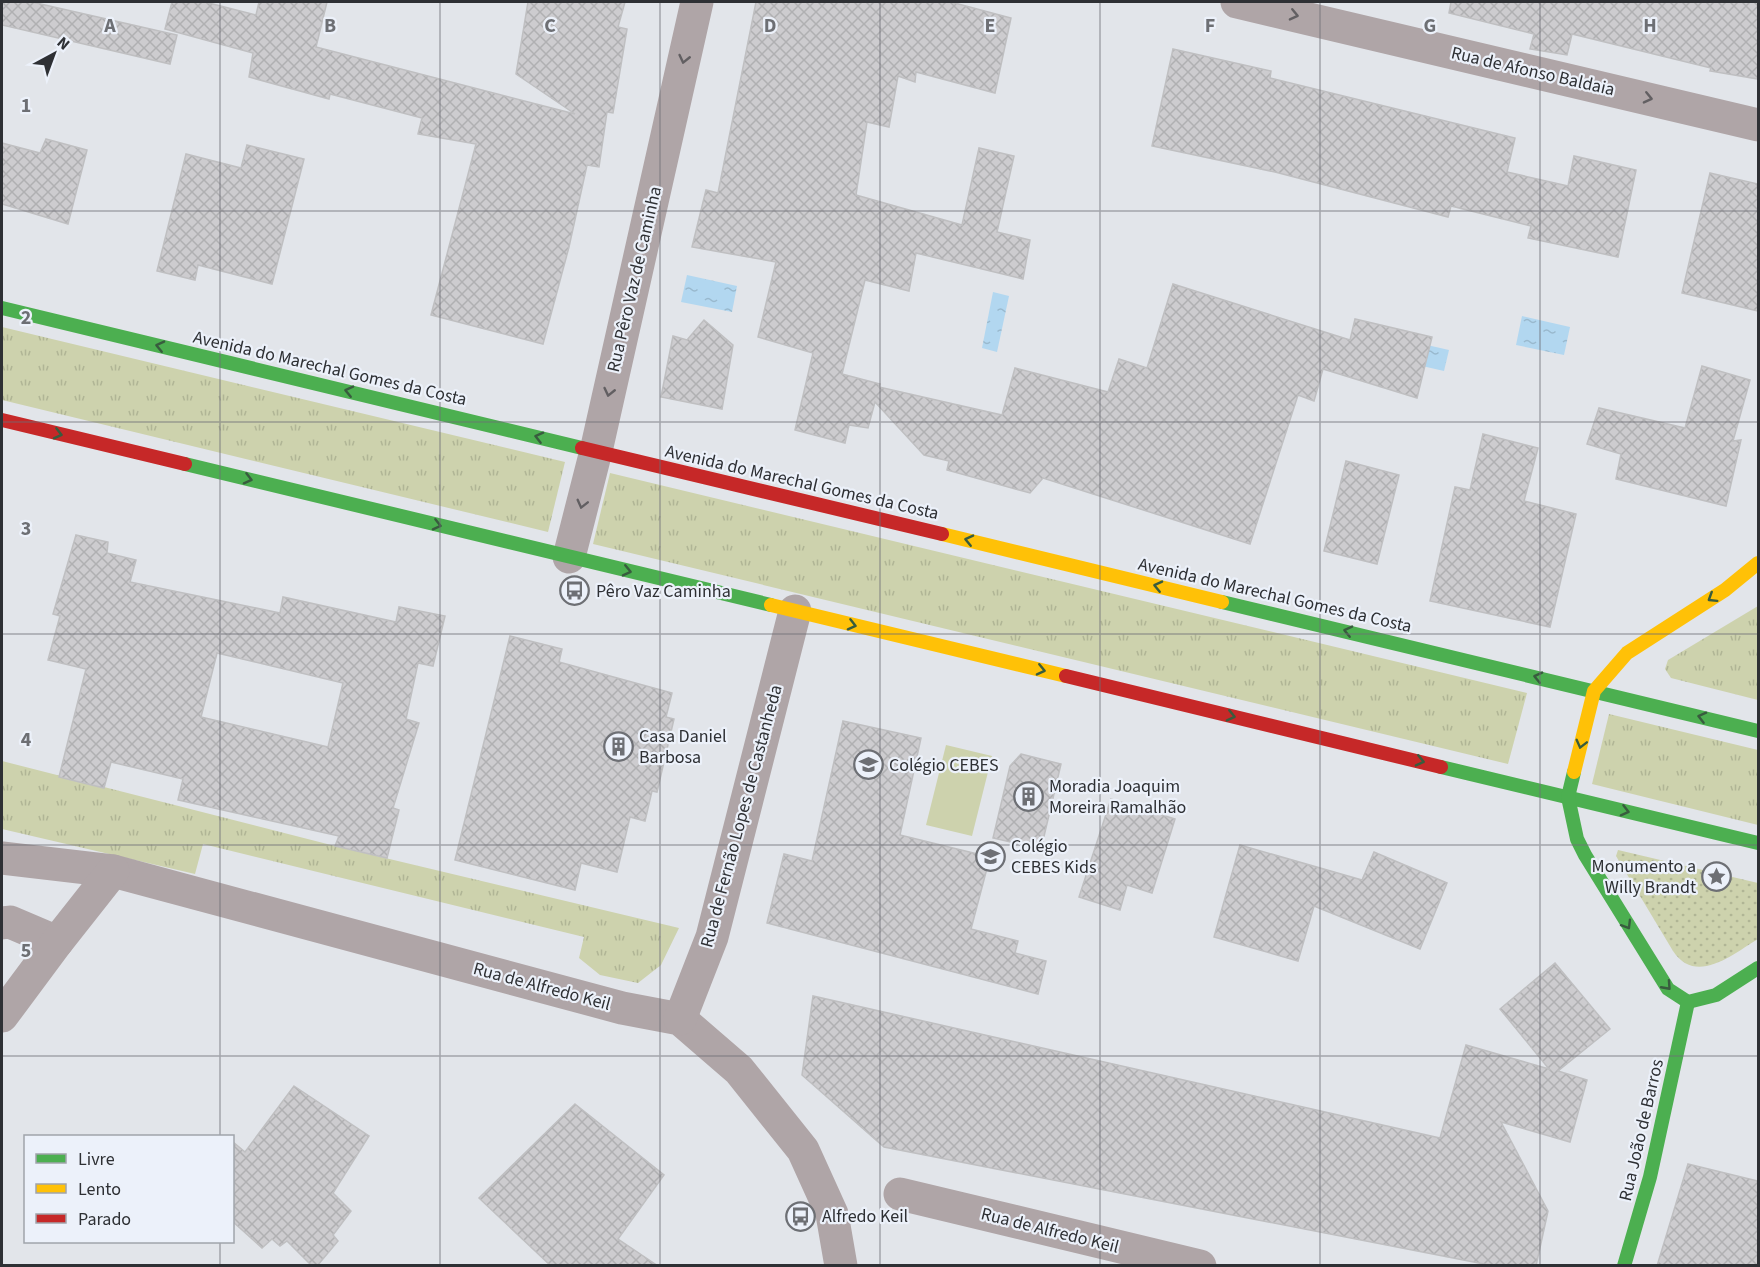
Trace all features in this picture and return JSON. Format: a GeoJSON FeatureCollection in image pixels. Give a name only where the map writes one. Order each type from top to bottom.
{"type":"FeatureCollection","features":[{"type":"Feature","properties":{"kind":"main road","name":"Avenida do Marechal Gomes da Costa"},"geometry":{"type":"LineString","coordinates":[[2,308],[1758,730]]}},
{"type":"Feature","properties":{"kind":"main road"},"geometry":{"type":"LineString","coordinates":[[2,420],[1758,843]]}},
{"type":"Feature","properties":{"kind":"main road"},"geometry":{"type":"LineString","coordinates":[[1758,562],[1725,590],[1627,653],[1594,691],[1568,797],[1577,839],[1585,855],[1668,989],[1688,1002],[1716,995],[1758,968]]}},
{"type":"Feature","properties":{"kind":"main road","name":"Rua João de Barros"},"geometry":{"type":"LineString","coordinates":[[1624,1266],[1650,1177],[1688,1002]]}},
{"type":"Feature","properties":{"kind":"street","name":"Rua Pêro Vaz de Caminha"},"geometry":{"type":"LineString","coordinates":[[569,557],[596,451],[697,2]]}},
{"type":"Feature","properties":{"kind":"street","name":"Rua de Afonso Baldaia"},"geometry":{"type":"LineString","coordinates":[[1237,2],[1758,124]]}},
{"type":"Feature","properties":{"kind":"street","name":"Rua de Fernão Lopes de Castanheda"},"geometry":{"type":"LineString","coordinates":[[680,1019],[712,937],[795,611]]}},
{"type":"Feature","properties":{"kind":"street","name":"Rua de Alfredo Keil"},"geometry":{"type":"LineString","coordinates":[[2,858],[113,871],[610,1005],[680,1019]]}},
{"type":"Feature","properties":{"kind":"street"},"geometry":{"type":"LineString","coordinates":[[2,1016],[113,871]]}},
{"type":"Feature","properties":{"kind":"street"},"geometry":{"type":"LineString","coordinates":[[2,923],[10,922],[57,942]]}},
{"type":"Feature","properties":{"kind":"street"},"geometry":{"type":"LineString","coordinates":[[680,1019],[739,1071],[803,1150],[832,1214],[842,1266]]}},
{"type":"Feature","properties":{"kind":"street","name":"Rua de Alfredo Keil"},"geometry":{"type":"LineString","coordinates":[[900,1194],[1200,1266]]}},
{"type":"Feature","properties":{"kind":"green space"},"geometry":{"type":"Polygon","coordinates":[[[2,327],[565,462],[548,532],[2,400],[2,327]]]}},
{"type":"Feature","properties":{"kind":"green space"},"geometry":{"type":"Polygon","coordinates":[[[610,473],[1527,693],[1508,764],[593,544],[610,473]]]}},
{"type":"Feature","properties":{"kind":"green space"},"geometry":{"type":"Polygon","coordinates":[[[1758,606],[1758,700],[1671,678],[1665,669],[1668,660],[1758,606]]]}},
{"type":"Feature","properties":{"kind":"green space"},"geometry":{"type":"Polygon","coordinates":[[[1609,714],[1758,750],[1758,825],[1592,784],[1609,714]]]}},
{"type":"Feature","properties":{"kind":"green space"},"geometry":{"type":"Polygon","coordinates":[[[946,745],[992,756],[972,836],[926,825],[946,745]]]}},
{"type":"Feature","properties":{"kind":"green space"},"geometry":{"type":"Polygon","coordinates":[[[2,761],[335,846],[679,928],[661,965],[638,983],[600,975],[579,958],[584,937],[203,844],[195,874],[2,829],[2,761]]]}},
{"type":"Feature","properties":{"kind":"green space"},"geometry":{"type":"Polygon","coordinates":[[[1618,850],[1758,883],[1758,939],[1715,964],[1703,967],[1692,966],[1682,961],[1673,951],[1616,856],[1618,850]]]}},
{"type":"Feature","properties":{"kind":"water"},"geometry":{"type":"Polygon","coordinates":[[[687,275],[737,286],[732,312],[681,302],[687,275]]]}},
{"type":"Feature","properties":{"kind":"water"},"geometry":{"type":"Polygon","coordinates":[[[993,292],[1009,296],[997,352],[982,348],[993,292]]]}},
{"type":"Feature","properties":{"kind":"water"},"geometry":{"type":"Polygon","coordinates":[[[1522,316],[1570,327],[1564,355],[1516,345],[1522,316]]]}},
{"type":"Feature","properties":{"kind":"water"},"geometry":{"type":"Polygon","coordinates":[[[1392,337],[1449,350],[1444,371],[1387,358],[1392,337]]]}},
{"type":"Feature","properties":{"kind":"building"},"geometry":{"type":"Polygon","coordinates":[[[2,2],[32,2],[177,35],[170,64],[2,25],[2,2]]]}},
{"type":"Feature","properties":{"kind":"building"},"geometry":{"type":"Polygon","coordinates":[[[172,2],[205,2],[256,15],[259,2],[327,2],[316,47],[575,114],[516,74],[528,2],[625,2],[618,27],[627,29],[613,113],[607,112],[599,167],[587,165],[569,247],[543,344],[431,315],[476,144],[418,134],[422,118],[330,94],[329,99],[249,77],[253,53],[165,29],[172,2]]]}},
{"type":"Feature","properties":{"kind":"building"},"geometry":{"type":"Polygon","coordinates":[[[756,2],[951,2],[1011,18],[995,93],[916,72],[915,82],[898,76],[889,127],[867,122],[856,195],[962,225],[979,148],[1014,156],[997,232],[1030,240],[1023,279],[916,253],[909,291],[865,280],[842,374],[880,384],[879,387],[1002,415],[1015,368],[1108,392],[1119,359],[1147,368],[1173,284],[1350,340],[1355,319],[1432,337],[1417,398],[1323,369],[1314,401],[1298,395],[1250,544],[1043,478],[1030,493],[947,470],[949,461],[924,455],[875,402],[868,428],[849,425],[845,443],[795,430],[813,353],[758,337],[776,262],[692,247],[706,190],[718,193],[756,2]]]}},
{"type":"Feature","properties":{"kind":"building"},"geometry":{"type":"Polygon","coordinates":[[[1451,2],[1758,2],[1758,79],[1710,71],[1711,68],[1572,34],[1567,55],[1530,49],[1534,34],[1449,13],[1451,2]]]}},
{"type":"Feature","properties":{"kind":"building"},"geometry":{"type":"Polygon","coordinates":[[[1173,49],[1271,71],[1270,78],[1515,138],[1507,172],[1568,186],[1574,156],[1636,170],[1618,257],[1528,238],[1531,226],[1451,206],[1448,217],[1275,172],[1152,146],[1173,49]]]}},
{"type":"Feature","properties":{"kind":"building"},"geometry":{"type":"Polygon","coordinates":[[[46,139],[87,150],[68,224],[2,204],[2,143],[40,153],[46,139]]]}},
{"type":"Feature","properties":{"kind":"building"},"geometry":{"type":"Polygon","coordinates":[[[247,145],[304,159],[272,284],[198,265],[195,280],[157,271],[186,154],[241,168],[247,145]]]}},
{"type":"Feature","properties":{"kind":"building"},"geometry":{"type":"Polygon","coordinates":[[[1710,173],[1758,184],[1758,311],[1682,293],[1710,173]]]}},
{"type":"Feature","properties":{"kind":"building"},"geometry":{"type":"Polygon","coordinates":[[[704,320],[733,345],[722,409],[661,397],[673,336],[687,340],[704,320]]]}},
{"type":"Feature","properties":{"kind":"building"},"geometry":{"type":"Polygon","coordinates":[[[1702,366],[1750,380],[1733,441],[1741,440],[1726,506],[1616,479],[1621,454],[1587,444],[1599,408],[1685,428],[1702,366]]]}},
{"type":"Feature","properties":{"kind":"building"},"geometry":{"type":"Polygon","coordinates":[[[1483,434],[1538,448],[1524,501],[1576,514],[1550,627],[1430,601],[1455,487],[1470,490],[1483,434]]]}},
{"type":"Feature","properties":{"kind":"building"},"geometry":{"type":"Polygon","coordinates":[[[1346,461],[1399,475],[1377,564],[1324,551],[1346,461]]]}},
{"type":"Feature","properties":{"kind":"building"},"geometry":{"type":"Polygon","coordinates":[[[76,535],[108,542],[107,553],[136,560],[130,582],[280,613],[283,597],[396,622],[399,607],[445,616],[433,666],[418,663],[406,719],[419,723],[393,808],[399,810],[387,858],[335,846],[339,836],[178,800],[183,779],[111,762],[104,788],[59,777],[86,669],[48,660],[60,616],[53,614],[76,535]],[[217,653],[201,717],[328,747],[343,683],[217,653]]]}},
{"type":"Feature","properties":{"kind":"building"},"geometry":{"type":"Polygon","coordinates":[[[510,636],[562,649],[559,662],[672,693],[666,717],[674,719],[657,792],[652,791],[645,821],[630,817],[617,872],[581,863],[575,890],[455,860],[510,636]]]}},
{"type":"Feature","properties":{"kind":"building","name":"Colégio CEBES"},"geometry":{"type":"Polygon","coordinates":[[[843,721],[921,738],[900,835],[990,857],[971,929],[1018,941],[1015,953],[1046,961],[1038,994],[767,923],[784,854],[812,861],[843,721]]]}},
{"type":"Feature","properties":{"kind":"building","name":"Moradia Joaquim Moreira Ramalhão"},"geometry":{"type":"Polygon","coordinates":[[[1021,754],[1061,764],[1041,849],[993,838],[1010,766],[1021,754]]]}},
{"type":"Feature","properties":{"kind":"building"},"geometry":{"type":"Polygon","coordinates":[[[1111,799],[1175,819],[1152,893],[1127,885],[1120,910],[1079,897],[1111,799]]]}},
{"type":"Feature","properties":{"kind":"building"},"geometry":{"type":"Polygon","coordinates":[[[1240,845],[1362,880],[1374,852],[1447,883],[1420,949],[1314,906],[1298,961],[1214,937],[1240,845]]]}},
{"type":"Feature","properties":{"kind":"building"},"geometry":{"type":"Polygon","coordinates":[[[1555,963],[1610,1029],[1558,1071],[1587,1080],[1570,1142],[1501,1122],[1548,1211],[1536,1266],[1494,1266],[884,1147],[802,1075],[813,996],[1440,1138],[1466,1045],[1549,1069],[1500,1009],[1555,963]]]}},
{"type":"Feature","properties":{"kind":"building"},"geometry":{"type":"Polygon","coordinates":[[[294,1086],[369,1136],[333,1193],[351,1211],[333,1235],[338,1241],[317,1266],[312,1266],[287,1241],[280,1246],[272,1239],[262,1248],[234,1223],[234,1143],[245,1152],[294,1086]]]}},
{"type":"Feature","properties":{"kind":"building"},"geometry":{"type":"Polygon","coordinates":[[[575,1104],[664,1175],[618,1239],[658,1266],[551,1266],[479,1198],[575,1104]]]}},
{"type":"Feature","properties":{"kind":"building"},"geometry":{"type":"Polygon","coordinates":[[[1688,1164],[1758,1181],[1758,1266],[1657,1266],[1688,1164]]]}},
{"type":"Feature","properties":{"kind":"traffic: fast"},"geometry":{"type":"LineString","coordinates":[[2,308],[582,448]]}},
{"type":"Feature","properties":{"kind":"traffic: fast"},"geometry":{"type":"LineString","coordinates":[[185,464],[771,605]]}},
{"type":"Feature","properties":{"kind":"traffic: fast"},"geometry":{"type":"LineString","coordinates":[[1222,602],[1758,731]]}},
{"type":"Feature","properties":{"kind":"traffic: fast"},"geometry":{"type":"LineString","coordinates":[[1441,767],[1758,843]]}},
{"type":"Feature","properties":{"kind":"traffic: fast"},"geometry":{"type":"LineString","coordinates":[[1574,772],[1568,797],[1577,839],[1668,989],[1688,1002],[1716,995],[1758,968]]}},
{"type":"Feature","properties":{"kind":"traffic: fast"},"geometry":{"type":"LineString","coordinates":[[1624,1266],[1650,1177],[1688,1002]]}},
{"type":"Feature","properties":{"kind":"traffic: slow"},"geometry":{"type":"LineString","coordinates":[[942,534],[1222,602]]}},
{"type":"Feature","properties":{"kind":"traffic: slow"},"geometry":{"type":"LineString","coordinates":[[1574,772],[1594,691],[1627,653],[1725,590],[1758,563]]}},
{"type":"Feature","properties":{"kind":"traffic: slow"},"geometry":{"type":"LineString","coordinates":[[771,605],[1066,676]]}},
{"type":"Feature","properties":{"kind":"traffic: jam"},"geometry":{"type":"LineString","coordinates":[[2,420],[185,464]]}},
{"type":"Feature","properties":{"kind":"traffic: jam"},"geometry":{"type":"LineString","coordinates":[[582,448],[942,534]]}},
{"type":"Feature","properties":{"kind":"traffic: jam"},"geometry":{"type":"LineString","coordinates":[[1066,676],[1441,767]]}},
{"type":"Feature","properties":{"kind":"place","name":"Pêro Vaz Caminha"},"geometry":{"type":"Point","coordinates":[575,591]}},
{"type":"Feature","properties":{"kind":"place","name":"Casa Daniel Barbosa"},"geometry":{"type":"Point","coordinates":[618,746]}},
{"type":"Feature","properties":{"kind":"place","name":"Colégio CEBES"},"geometry":{"type":"Point","coordinates":[868,765]}},
{"type":"Feature","properties":{"kind":"place","name":"Moradia Joaquim Moreira Ramalhão"},"geometry":{"type":"Point","coordinates":[1028,796]}},
{"type":"Feature","properties":{"kind":"place","name":"Colégio CEBES Kids"},"geometry":{"type":"Point","coordinates":[990,856]}},
{"type":"Feature","properties":{"kind":"place","name":"Monumento a Willy Brandt"},"geometry":{"type":"Point","coordinates":[1717,876]}},
{"type":"Feature","properties":{"kind":"place","name":"Alfredo Keil"},"geometry":{"type":"Point","coordinates":[801,1216]}}]}
